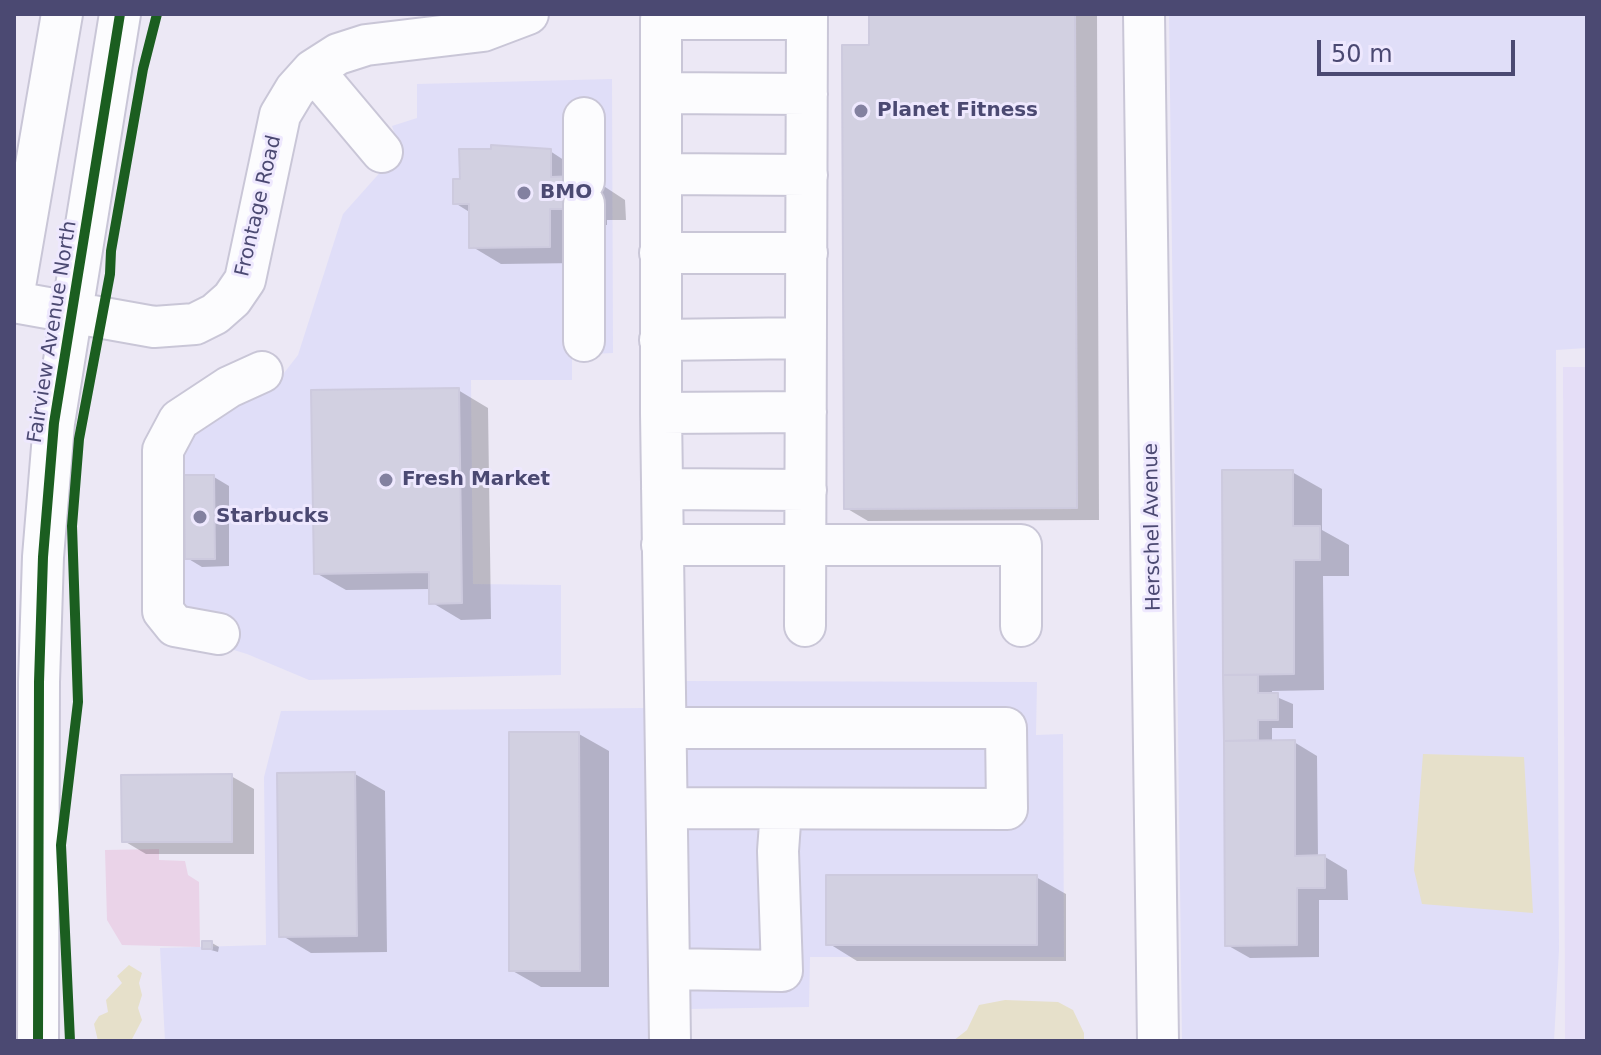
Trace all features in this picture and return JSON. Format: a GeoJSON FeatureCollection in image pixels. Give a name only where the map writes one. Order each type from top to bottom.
{"type":"FeatureCollection","features":[{"type":"Feature","properties":{"kind":"street"},"geometry":{"type":"LineString","coordinates":[[14,292],[62,14]]}},
{"type":"Feature","properties":{"kind":"street","name":"Fairview Avenue North"},"geometry":{"type":"LineString","coordinates":[[38,1041],[39,682],[43,557],[54,423],[70,310],[90,214],[120,14]]}},
{"type":"Feature","properties":{"kind":"street","name":"Frontage Road"},"geometry":{"type":"LineString","coordinates":[[14,302],[172,328],[195,324],[215,314],[232,299],[245,280],[280,115],[295,90],[313,70],[338,54],[366,45],[483,31],[528,14]]}},
{"type":"Feature","properties":{"kind":"street","name":"Herschel Avenue"},"geometry":{"type":"LineString","coordinates":[[1144,14],[1158,1041]]}},
{"type":"Feature","properties":{"kind":"street"},"geometry":{"type":"LineString","coordinates":[[670,1041],[660,340],[661,19],[807,16],[805,626]]}},
{"type":"Feature","properties":{"kind":"street"},"geometry":{"type":"LineString","coordinates":[[313,70],[382,152]]}},
{"type":"Feature","properties":{"kind":"street"},"geometry":{"type":"LineString","coordinates":[[661,93],[807,94]]}},
{"type":"Feature","properties":{"kind":"street"},"geometry":{"type":"LineString","coordinates":[[584,118],[584,341]]}},
{"type":"Feature","properties":{"kind":"street"},"geometry":{"type":"LineString","coordinates":[[661,174],[807,175]]}},
{"type":"Feature","properties":{"kind":"street"},"geometry":{"type":"LineString","coordinates":[[660,253],[807,253]]}},
{"type":"Feature","properties":{"kind":"street"},"geometry":{"type":"LineString","coordinates":[[660,340],[806,338]]}},
{"type":"Feature","properties":{"kind":"street"},"geometry":{"type":"LineString","coordinates":[[219,634],[175,626],[163,611],[163,450],[179,420],[229,387],[262,372]]}},
{"type":"Feature","properties":{"kind":"street"},"geometry":{"type":"LineString","coordinates":[[661,413],[806,412]]}},
{"type":"Feature","properties":{"kind":"street"},"geometry":{"type":"LineString","coordinates":[[662,489],[806,490]]}},
{"type":"Feature","properties":{"kind":"street"},"geometry":{"type":"LineString","coordinates":[[662,545],[1021,545],[1021,626]]}},
{"type":"Feature","properties":{"kind":"street"},"geometry":{"type":"LineString","coordinates":[[667,728],[1006,728],[1007,809],[668,808]]}},
{"type":"Feature","properties":{"kind":"street"},"geometry":{"type":"LineString","coordinates":[[670,969],[782,971],[778,851],[781,809]]}},
{"type":"Feature","properties":{"kind":"shaded area"},"geometry":{"type":"Polygon","coordinates":[[[1169,14],[1587,14],[1587,348],[1556,350],[1559,950],[1554,1041],[1182,1041],[1169,14]]]}},
{"type":"Feature","properties":{"kind":"shaded area"},"geometry":{"type":"Polygon","coordinates":[[[612,79],[613,353],[572,355],[572,380],[471,380],[473,584],[561,585],[561,675],[309,680],[247,654],[165,629],[160,423],[277,382],[298,355],[343,214],[400,150],[392,126],[417,118],[417,84],[612,79]]]}},
{"type":"Feature","properties":{"kind":"shaded area"},"geometry":{"type":"Polygon","coordinates":[[[1563,367],[1587,367],[1587,1041],[1565,1041],[1563,367]]]}},
{"type":"Feature","properties":{"kind":"shaded area"},"geometry":{"type":"Polygon","coordinates":[[[685,681],[1037,682],[1036,735],[1063,734],[1064,957],[810,957],[809,1007],[689,1009],[688,1041],[165,1041],[160,948],[266,945],[264,777],[281,711],[646,708],[685,681]]]}},
{"type":"Feature","properties":{"kind":"shaded area"},"geometry":{"type":"Polygon","coordinates":[[[1423,754],[1524,757],[1533,913],[1422,904],[1414,870],[1423,754]]]}},
{"type":"Feature","properties":{"kind":"shaded area"},"geometry":{"type":"Polygon","coordinates":[[[159,849],[159,860],[185,861],[188,875],[199,882],[200,947],[122,945],[107,920],[105,850],[159,849]]]}},
{"type":"Feature","properties":{"kind":"shaded area"},"geometry":{"type":"Polygon","coordinates":[[[129,965],[142,973],[139,983],[142,995],[138,1008],[142,1020],[131,1041],[98,1041],[94,1024],[99,1016],[108,1012],[106,1000],[122,983],[117,976],[129,965]]]}},
{"type":"Feature","properties":{"kind":"shaded area"},"geometry":{"type":"Polygon","coordinates":[[[1005,1000],[1058,1002],[1073,1010],[1084,1033],[1084,1041],[953,1041],[967,1030],[979,1005],[1005,1000]]]}},
{"type":"Feature","properties":{"kind":"building"},"geometry":{"type":"Polygon","coordinates":[[[869,14],[1075,14],[1077,508],[844,509],[842,45],[869,45],[869,14]]]}},
{"type":"Feature","properties":{"kind":"building","name":"BMO"},"geometry":{"type":"Polygon","coordinates":[[[491,145],[551,149],[551,177],[578,176],[577,209],[550,209],[550,247],[469,248],[469,204],[453,204],[453,179],[460,179],[459,149],[491,149],[491,145]]]}},
{"type":"Feature","properties":{"kind":"building"},"geometry":{"type":"Polygon","coordinates":[[[459,388],[462,603],[429,604],[429,572],[314,574],[311,390],[459,388]]]}},
{"type":"Feature","properties":{"kind":"building"},"geometry":{"type":"Polygon","coordinates":[[[1222,470],[1293,470],[1293,526],[1320,526],[1320,560],[1294,560],[1294,674],[1223,675],[1222,470]]]}},
{"type":"Feature","properties":{"kind":"building","name":"Starbucks"},"geometry":{"type":"Polygon","coordinates":[[[184,475],[214,475],[215,559],[185,559],[184,475]]]}},
{"type":"Feature","properties":{"kind":"building"},"geometry":{"type":"Polygon","coordinates":[[[1223,675],[1258,675],[1258,693],[1278,693],[1278,720],[1258,720],[1258,740],[1224,741],[1223,675]]]}},
{"type":"Feature","properties":{"kind":"building"},"geometry":{"type":"Polygon","coordinates":[[[509,732],[579,732],[580,971],[509,971],[509,732]]]}},
{"type":"Feature","properties":{"kind":"building"},"geometry":{"type":"Polygon","coordinates":[[[1295,740],[1295,856],[1325,855],[1325,888],[1297,888],[1297,945],[1225,946],[1224,741],[1295,740]]]}},
{"type":"Feature","properties":{"kind":"building"},"geometry":{"type":"Polygon","coordinates":[[[355,772],[357,936],[279,937],[277,773],[355,772]]]}},
{"type":"Feature","properties":{"kind":"building"},"geometry":{"type":"Polygon","coordinates":[[[232,774],[232,842],[122,842],[121,775],[232,774]]]}},
{"type":"Feature","properties":{"kind":"building"},"geometry":{"type":"Polygon","coordinates":[[[826,875],[1037,875],[1037,945],[826,945],[826,875]]]}},
{"type":"Feature","properties":{"kind":"building"},"geometry":{"type":"Polygon","coordinates":[[[202,941],[212,941],[212,949],[202,949],[202,941]]]}},
{"type":"Feature","properties":{"kind":"cycle path"},"geometry":{"type":"LineString","coordinates":[[38,1041],[39,682],[43,557],[54,423],[120,14]]}},
{"type":"Feature","properties":{"kind":"cycle path"},"geometry":{"type":"LineString","coordinates":[[70,1041],[61,845],[78,702],[72,526],[79,439],[110,274],[111,251],[143,69],[157,14]]}},
{"type":"Feature","properties":{"kind":"place","name":"Planet Fitness"},"geometry":{"type":"Point","coordinates":[861,111]}},
{"type":"Feature","properties":{"kind":"place","name":"BMO"},"geometry":{"type":"Point","coordinates":[524,193]}},
{"type":"Feature","properties":{"kind":"place","name":"Fresh Market"},"geometry":{"type":"Point","coordinates":[386,480]}},
{"type":"Feature","properties":{"kind":"place","name":"Starbucks"},"geometry":{"type":"Point","coordinates":[200,517]}}]}
